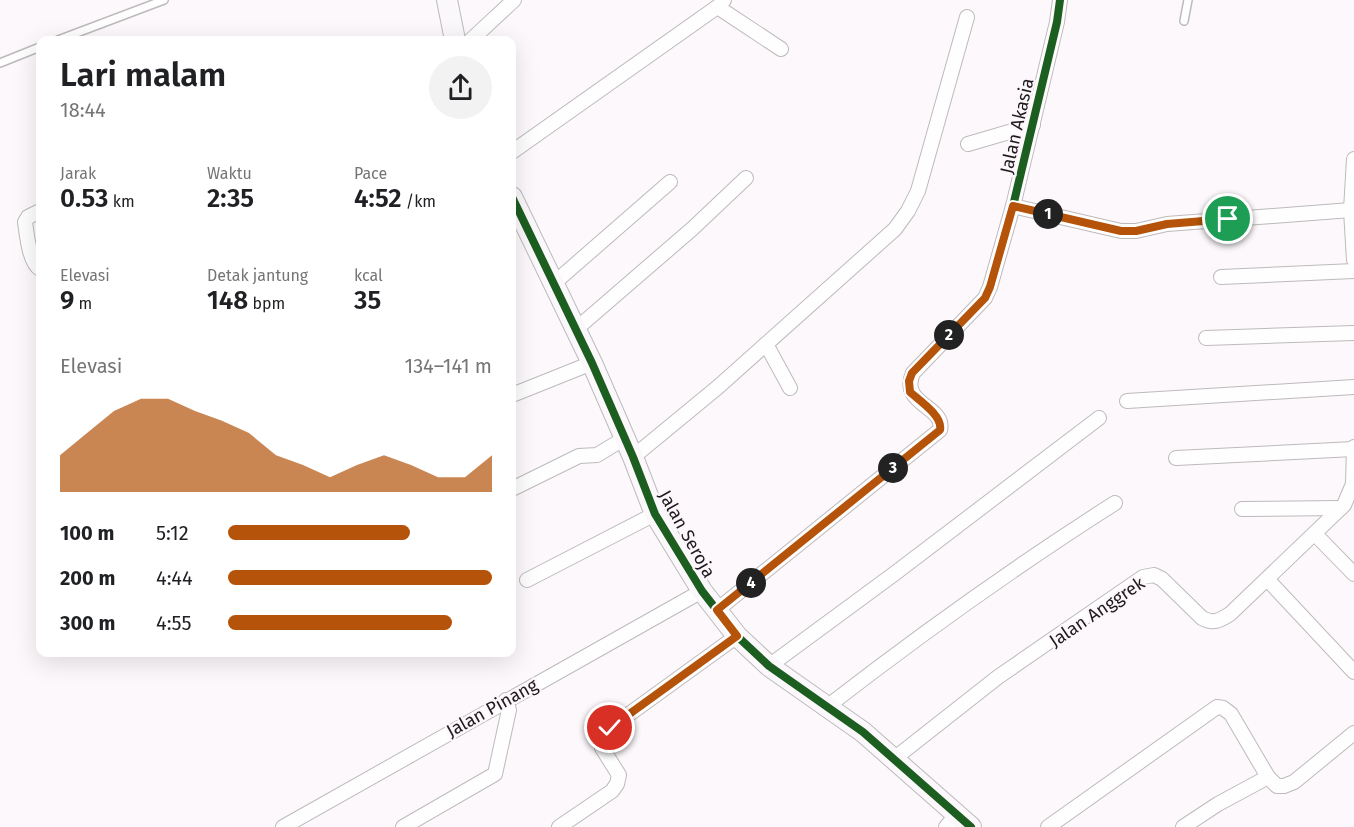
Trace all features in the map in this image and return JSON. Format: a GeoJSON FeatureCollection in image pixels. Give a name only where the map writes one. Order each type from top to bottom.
{"type":"FeatureCollection","features":[{"type":"Feature","properties":{"kind":"street"},"geometry":{"type":"LineString","coordinates":[[447,0],[454,36]]}},
{"type":"Feature","properties":{"kind":"street"},"geometry":{"type":"LineString","coordinates":[[475,36],[514,0]]}},
{"type":"Feature","properties":{"kind":"street","name":"Jalan Akasia"},"geometry":{"type":"LineString","coordinates":[[717,610],[940,430],[939,419],[910,392],[909,381],[912,373],[985,298],[990,287],[1033,125],[1060,0]]}},
{"type":"Feature","properties":{"kind":"street"},"geometry":{"type":"LineString","coordinates":[[516,149],[722,3],[723,10],[781,49]]}},
{"type":"Feature","properties":{"kind":"street"},"geometry":{"type":"LineString","coordinates":[[633,457],[766,344],[895,229],[908,212],[918,191],[967,17]]}},
{"type":"Feature","properties":{"kind":"street"},"geometry":{"type":"LineString","coordinates":[[968,144],[1033,125]]}},
{"type":"Feature","properties":{"kind":"street"},"geometry":{"type":"LineString","coordinates":[[1354,159],[1351,210],[1354,260]]}},
{"type":"Feature","properties":{"kind":"street"},"geometry":{"type":"LineString","coordinates":[[575,330],[692,229],[746,178]]}},
{"type":"Feature","properties":{"kind":"street"},"geometry":{"type":"LineString","coordinates":[[553,284],[670,182]]}},
{"type":"Feature","properties":{"kind":"street","name":"Jalan Seroja"},"geometry":{"type":"LineString","coordinates":[[516,205],[592,363],[633,457],[654,514],[702,591],[737,636],[769,666],[828,706],[895,758],[958,823]]}},
{"type":"Feature","properties":{"kind":"street"},"geometry":{"type":"LineString","coordinates":[[1013,206],[1121,231],[1136,231],[1167,224],[1351,210]]}},
{"type":"Feature","properties":{"kind":"street"},"geometry":{"type":"LineString","coordinates":[[36,213],[28,217],[25,222],[36,266]]}},
{"type":"Feature","properties":{"kind":"street"},"geometry":{"type":"LineString","coordinates":[[1221,277],[1354,271]]}},
{"type":"Feature","properties":{"kind":"street"},"geometry":{"type":"LineString","coordinates":[[1206,338],[1354,333]]}},
{"type":"Feature","properties":{"kind":"street"},"geometry":{"type":"LineString","coordinates":[[766,344],[790,388]]}},
{"type":"Feature","properties":{"kind":"street"},"geometry":{"type":"LineString","coordinates":[[516,393],[592,363]]}},
{"type":"Feature","properties":{"kind":"street"},"geometry":{"type":"LineString","coordinates":[[1127,400],[1354,387]]}},
{"type":"Feature","properties":{"kind":"street"},"geometry":{"type":"LineString","coordinates":[[769,666],[1099,418]]}},
{"type":"Feature","properties":{"kind":"street"},"geometry":{"type":"LineString","coordinates":[[516,487],[579,456],[597,455],[625,438]]}},
{"type":"Feature","properties":{"kind":"street"},"geometry":{"type":"LineString","coordinates":[[1176,458],[1354,448],[1354,484],[1346,506],[1242,509]]}},
{"type":"Feature","properties":{"kind":"street"},"geometry":{"type":"LineString","coordinates":[[828,706],[932,628],[1115,503]]}},
{"type":"Feature","properties":{"kind":"street","name":"Jalan Anggrek"},"geometry":{"type":"LineString","coordinates":[[895,758],[998,677],[1143,577],[1154,575],[1162,579],[1202,618],[1210,622],[1219,621],[1230,614],[1346,506]]}},
{"type":"Feature","properties":{"kind":"street"},"geometry":{"type":"LineString","coordinates":[[527,580],[654,514]]}},
{"type":"Feature","properties":{"kind":"street"},"geometry":{"type":"LineString","coordinates":[[1315,534],[1354,574]]}},
{"type":"Feature","properties":{"kind":"street"},"geometry":{"type":"LineString","coordinates":[[1267,579],[1354,672]]}},
{"type":"Feature","properties":{"kind":"street","name":"Jalan Pinang"},"geometry":{"type":"LineString","coordinates":[[283,827],[702,591]]}},
{"type":"Feature","properties":{"kind":"street"},"geometry":{"type":"LineString","coordinates":[[559,827],[612,791],[617,784],[619,775],[602,748],[606,733],[610,728],[737,636]]}},
{"type":"Feature","properties":{"kind":"street"},"geometry":{"type":"LineString","coordinates":[[403,827],[495,774],[509,710],[506,700]]}},
{"type":"Feature","properties":{"kind":"street"},"geometry":{"type":"LineString","coordinates":[[1048,827],[1217,707],[1231,714],[1268,777],[1277,786],[1293,782],[1354,733]]}},
{"type":"Feature","properties":{"kind":"street"},"geometry":{"type":"LineString","coordinates":[[1183,827],[1218,804],[1268,777]]}},
{"type":"Feature","properties":{"kind":"lane"},"geometry":{"type":"LineString","coordinates":[[69,36],[164,0]]}},
{"type":"Feature","properties":{"kind":"lane"},"geometry":{"type":"LineString","coordinates":[[1184,21],[1188,0]]}},
{"type":"Feature","properties":{"kind":"lane"},"geometry":{"type":"LineString","coordinates":[[0,63],[36,49]]}},
{"type":"Feature","properties":{"kind":"cycle path"},"geometry":{"type":"LineString","coordinates":[[717,610],[940,430],[940,422],[936,415],[912,392],[910,384],[913,373],[985,298],[990,287],[1013,206],[1057,22],[1060,0]]}},
{"type":"Feature","properties":{"kind":"cycle path"},"geometry":{"type":"LineString","coordinates":[[516,205],[592,363],[655,514],[702,591],[737,636],[769,666],[863,732],[971,827]]}},
{"type":"Feature","properties":{"kind":"route"},"geometry":{"type":"LineString","coordinates":[[610,728],[737,636],[717,610],[940,430],[939,419],[910,392],[909,381],[912,373],[985,298],[1013,206],[1121,231],[1136,231],[1157,225],[1228,219]]}}]}
